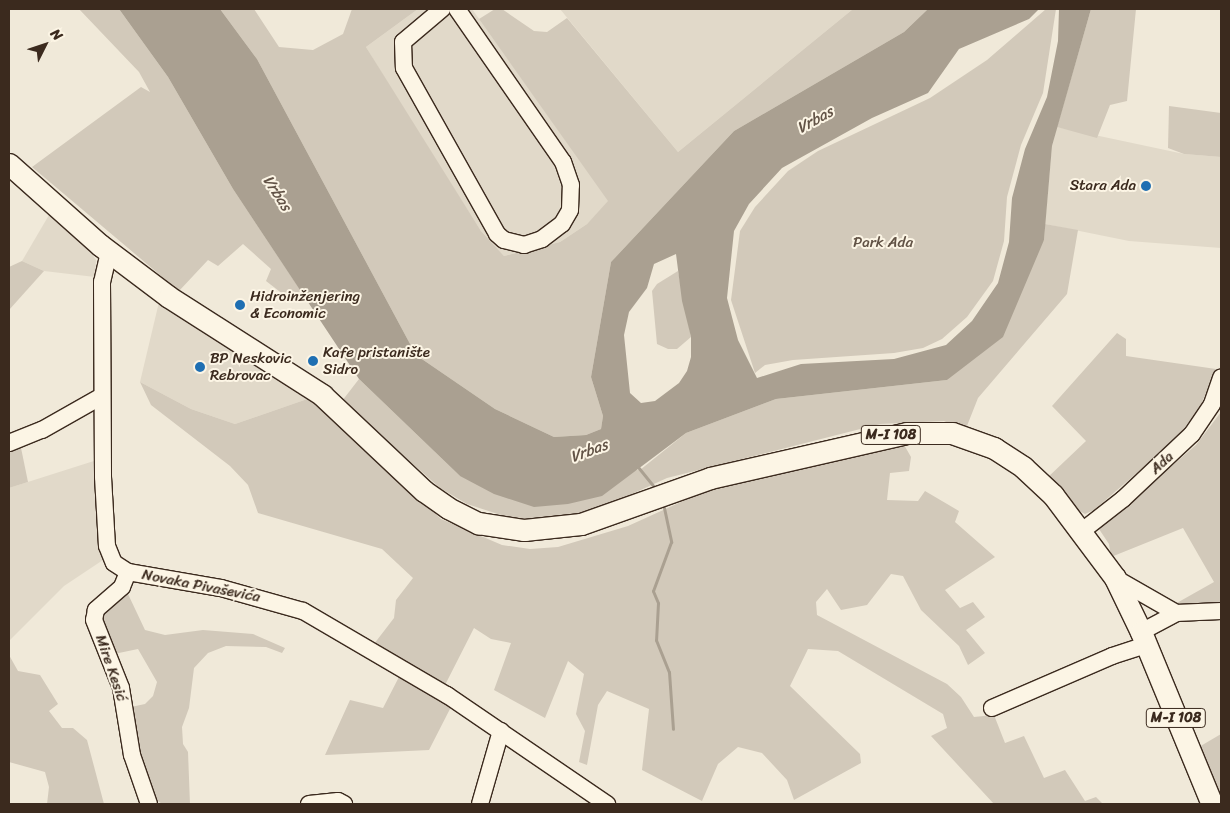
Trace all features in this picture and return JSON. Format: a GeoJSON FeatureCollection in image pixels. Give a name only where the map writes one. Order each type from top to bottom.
{"type":"FeatureCollection","features":[{"type":"Feature","properties":{"kind":"main road","name":"M-I 108"},"geometry":{"type":"LineString","coordinates":[[9,164],[109,252],[169,297],[322,395],[424,491],[468,518],[510,530],[557,528],[602,518],[661,494],[758,465],[888,435],[937,431],[976,441],[1009,457],[1042,484],[1082,531],[1115,578],[1143,638],[1212,804]]}},
{"type":"Feature","properties":{"kind":"street"},"geometry":{"type":"LineString","coordinates":[[442,9],[403,42],[404,68],[497,234],[504,240],[524,245],[542,238],[562,224],[570,210],[571,185],[563,162],[457,9]]}},
{"type":"Feature","properties":{"kind":"street","name":"Novaka Pivaševića"},"geometry":{"type":"LineString","coordinates":[[109,252],[102,282],[103,512],[107,546],[114,563],[128,572],[221,588],[303,611],[386,658],[501,731],[607,804]]}},
{"type":"Feature","properties":{"kind":"street","name":"Ada"},"geometry":{"type":"LineString","coordinates":[[1082,531],[1123,499],[1192,434],[1212,404],[1221,378]]}},
{"type":"Feature","properties":{"kind":"street"},"geometry":{"type":"LineString","coordinates":[[9,443],[42,430],[102,396]]}},
{"type":"Feature","properties":{"kind":"street","name":"Mire Kesić"},"geometry":{"type":"LineString","coordinates":[[128,572],[122,587],[96,610],[94,620],[121,688],[132,755],[149,804]]}},
{"type":"Feature","properties":{"kind":"street"},"geometry":{"type":"LineString","coordinates":[[1115,578],[1176,613],[1221,611]]}},
{"type":"Feature","properties":{"kind":"street"},"geometry":{"type":"LineString","coordinates":[[992,708],[1112,656],[1143,638],[1176,613]]}},
{"type":"Feature","properties":{"kind":"street"},"geometry":{"type":"LineString","coordinates":[[480,804],[501,731]]}},
{"type":"Feature","properties":{"kind":"street"},"geometry":{"type":"LineString","coordinates":[[309,804],[338,802],[344,804]]}},
{"type":"Feature","properties":{"kind":"shaded area"},"geometry":{"type":"Polygon","coordinates":[[[418,9],[472,9],[609,201],[587,224],[560,242],[504,256],[481,231],[416,130],[366,47],[418,9]]]}},
{"type":"Feature","properties":{"kind":"shaded area"},"geometry":{"type":"Polygon","coordinates":[[[560,9],[853,9],[678,152],[560,9]]]}},
{"type":"Feature","properties":{"kind":"shaded area"},"geometry":{"type":"Polygon","coordinates":[[[1057,127],[1184,154],[1221,157],[1221,248],[1129,241],[1045,224],[1052,146],[1057,127]]]}},
{"type":"Feature","properties":{"kind":"shaded area"},"geometry":{"type":"Polygon","coordinates":[[[49,215],[90,251],[96,260],[95,277],[44,271],[22,261],[49,215]]]}},
{"type":"Feature","properties":{"kind":"shaded area"},"geometry":{"type":"Polygon","coordinates":[[[159,302],[313,397],[235,424],[191,409],[140,382],[159,302]]]}},
{"type":"Feature","properties":{"kind":"shaded area"},"geometry":{"type":"Polygon","coordinates":[[[97,460],[103,560],[64,586],[9,641],[9,488],[97,460]]]}},
{"type":"Feature","properties":{"kind":"green space"},"geometry":{"type":"Polygon","coordinates":[[[79,9],[119,9],[168,77],[233,189],[301,291],[288,298],[266,281],[271,269],[243,244],[218,266],[208,260],[179,291],[32,167],[141,87],[150,92],[139,72],[79,9]]]}},
{"type":"Feature","properties":{"kind":"green space"},"geometry":{"type":"Polygon","coordinates":[[[220,9],[254,9],[279,47],[313,50],[343,34],[352,9],[418,9],[366,47],[481,231],[504,256],[560,242],[587,224],[608,201],[479,19],[495,9],[502,9],[534,31],[547,32],[567,18],[678,152],[853,9],[928,9],[904,32],[734,131],[611,262],[591,377],[603,416],[601,429],[586,435],[554,437],[495,409],[416,355],[257,59],[220,9]]]}},
{"type":"Feature","properties":{"kind":"green space","name":"Park Ada"},"geometry":{"type":"Polygon","coordinates":[[[1046,9],[1056,9],[1043,93],[1021,145],[1007,197],[1004,241],[993,281],[967,317],[942,339],[923,348],[894,353],[793,360],[765,365],[755,373],[731,300],[740,231],[755,207],[788,171],[818,151],[930,98],[987,60],[1046,9]]]}},
{"type":"Feature","properties":{"kind":"green space"},"geometry":{"type":"Polygon","coordinates":[[[1091,9],[1136,9],[1127,101],[1110,105],[1097,138],[1057,127],[1091,9]]]}},
{"type":"Feature","properties":{"kind":"green space"},"geometry":{"type":"Polygon","coordinates":[[[1169,106],[1221,113],[1221,157],[1184,154],[1168,148],[1169,106]]]}},
{"type":"Feature","properties":{"kind":"green space"},"geometry":{"type":"Polygon","coordinates":[[[1045,224],[1078,230],[1067,294],[978,398],[965,431],[944,421],[880,424],[667,478],[599,509],[564,520],[536,519],[507,517],[467,504],[440,488],[342,401],[359,379],[460,476],[640,470],[686,433],[776,399],[947,380],[1044,240],[1045,224]]]}},
{"type":"Feature","properties":{"kind":"green space"},"geometry":{"type":"Polygon","coordinates":[[[22,261],[44,271],[9,310],[9,267],[22,261]]]}},
{"type":"Feature","properties":{"kind":"green space"},"geometry":{"type":"Polygon","coordinates":[[[678,271],[691,337],[677,349],[668,349],[657,344],[652,291],[657,284],[678,271]]]}},
{"type":"Feature","properties":{"kind":"green space"},"geometry":{"type":"Polygon","coordinates":[[[1117,333],[1126,339],[1126,356],[1216,369],[1200,407],[1176,439],[1094,510],[1085,514],[1076,509],[1046,479],[1086,441],[1052,406],[1117,333]]]}},
{"type":"Feature","properties":{"kind":"green space"},"geometry":{"type":"Polygon","coordinates":[[[140,382],[191,409],[235,424],[313,397],[441,519],[502,545],[530,549],[558,547],[628,526],[703,492],[903,443],[911,457],[909,471],[890,473],[887,500],[918,501],[925,491],[959,511],[955,522],[995,557],[945,590],[960,608],[973,602],[985,617],[966,630],[985,653],[968,665],[959,646],[921,610],[903,576],[891,574],[867,605],[841,610],[827,589],[816,602],[817,615],[947,684],[961,697],[974,717],[994,715],[1005,743],[1024,736],[1044,778],[1065,770],[1085,801],[1096,797],[1103,804],[994,804],[931,736],[947,728],[943,714],[838,651],[808,649],[790,686],[860,754],[861,763],[794,800],[787,780],[762,753],[738,747],[718,764],[702,801],[642,770],[649,709],[607,691],[598,705],[587,765],[579,762],[585,731],[576,714],[584,674],[568,661],[545,718],[494,690],[511,643],[491,639],[474,628],[444,687],[374,644],[394,618],[396,600],[413,578],[382,549],[258,513],[248,485],[230,466],[151,405],[140,382]]]}},
{"type":"Feature","properties":{"kind":"green space"},"geometry":{"type":"Polygon","coordinates":[[[1221,412],[1221,607],[1182,606],[1175,604],[1214,582],[1183,528],[1111,557],[1109,544],[1099,529],[1196,445],[1221,412]]]}},
{"type":"Feature","properties":{"kind":"green space"},"geometry":{"type":"Polygon","coordinates":[[[20,443],[28,482],[9,488],[9,447],[20,443]]]}},
{"type":"Feature","properties":{"kind":"green space"},"geometry":{"type":"Polygon","coordinates":[[[128,594],[145,630],[165,635],[203,630],[253,634],[285,648],[282,653],[266,647],[226,646],[208,653],[194,668],[189,708],[182,727],[183,744],[188,752],[190,804],[162,804],[158,801],[138,760],[131,707],[145,704],[153,696],[157,682],[138,649],[114,654],[101,620],[108,605],[128,594]]]}},
{"type":"Feature","properties":{"kind":"green space"},"geometry":{"type":"Polygon","coordinates":[[[9,655],[18,671],[40,675],[58,704],[49,711],[62,728],[73,728],[87,740],[104,804],[47,804],[49,787],[45,772],[9,762],[9,655]]]}},
{"type":"Feature","properties":{"kind":"green space"},"geometry":{"type":"Polygon","coordinates":[[[400,675],[452,705],[429,750],[325,755],[350,700],[383,708],[400,675]]]}},
{"type":"Feature","properties":{"kind":"green space"},"geometry":{"type":"Polygon","coordinates":[[[1221,734],[1221,802],[1199,747],[1221,734]]]}},
{"type":"Feature","properties":{"kind":"water","name":"Vrbas"},"geometry":{"type":"Polygon","coordinates":[[[119,9],[220,9],[257,59],[416,355],[495,409],[554,437],[586,435],[601,429],[603,416],[591,377],[611,262],[734,131],[904,32],[928,9],[1039,9],[1029,19],[959,49],[928,93],[872,118],[782,168],[749,204],[734,231],[727,298],[738,340],[757,378],[801,364],[894,359],[946,345],[972,321],[998,283],[1009,242],[1012,198],[1025,149],[1047,97],[1058,41],[1059,9],[1091,9],[1052,146],[1044,240],[1003,337],[947,380],[776,399],[686,433],[602,496],[568,504],[534,507],[494,494],[460,476],[359,379],[233,189],[168,77],[119,9]],[[676,254],[654,264],[647,288],[629,312],[624,335],[630,393],[641,403],[655,401],[679,383],[687,371],[691,357],[691,337],[682,301],[676,254]]]}},
{"type":"Feature","properties":{"kind":"waterway"},"geometry":{"type":"LineString","coordinates":[[638,467],[656,489]]}},
{"type":"Feature","properties":{"kind":"waterway"},"geometry":{"type":"LineString","coordinates":[[663,503],[671,542],[653,591],[658,603],[656,640],[669,672],[673,729]]}},
{"type":"Feature","properties":{"kind":"place","name":"Stara Ada"},"geometry":{"type":"Point","coordinates":[1146,186]}},
{"type":"Feature","properties":{"kind":"place","name":"Hidroinženjering & Economic"},"geometry":{"type":"Point","coordinates":[240,305]}},
{"type":"Feature","properties":{"kind":"place","name":"Kafe pristanište Sidro"},"geometry":{"type":"Point","coordinates":[313,361]}},
{"type":"Feature","properties":{"kind":"place","name":"BP Neskovic Rebrovac"},"geometry":{"type":"Point","coordinates":[200,367]}}]}
